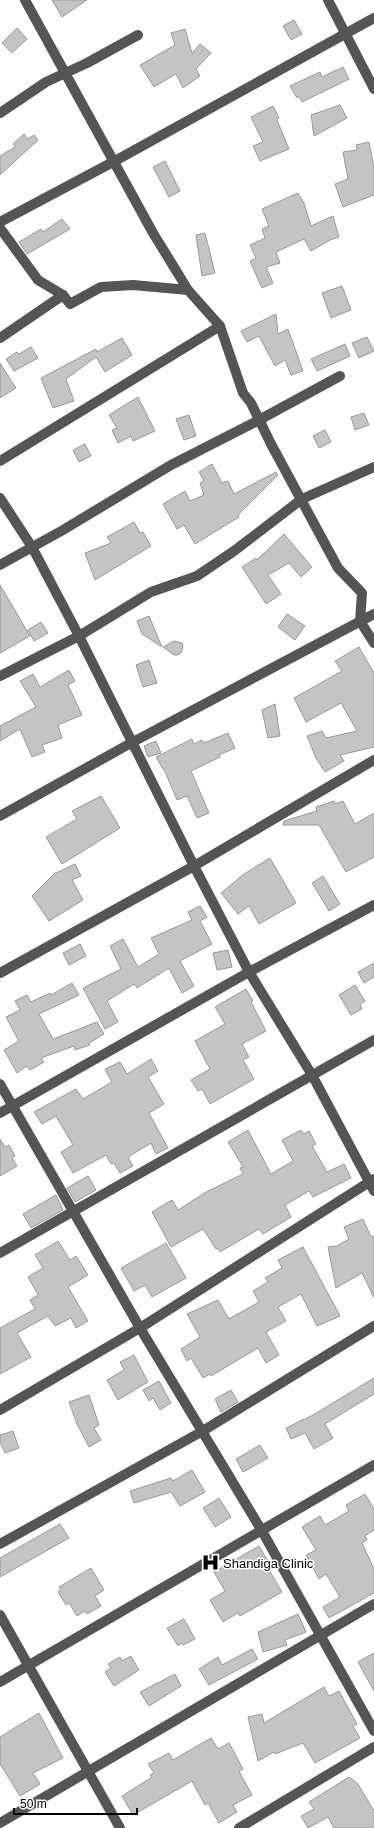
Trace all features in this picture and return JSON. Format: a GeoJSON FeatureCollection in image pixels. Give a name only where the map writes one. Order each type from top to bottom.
{"type":"FeatureCollection","features":[{"type":"Feature","properties":{"kind":"street"},"geometry":{"type":"LineString","coordinates":[[25,0],[153,233],[188,290],[220,326],[243,393],[251,403],[338,568],[362,593],[360,621],[374,643]]}},
{"type":"Feature","properties":{"kind":"street"},"geometry":{"type":"LineString","coordinates":[[328,0],[374,89]]}},
{"type":"Feature","properties":{"kind":"street"},"geometry":{"type":"LineString","coordinates":[[0,222],[113,162],[374,18]]}},
{"type":"Feature","properties":{"kind":"street"},"geometry":{"type":"LineString","coordinates":[[0,113],[46,82],[138,35]]}},
{"type":"Feature","properties":{"kind":"street"},"geometry":{"type":"LineString","coordinates":[[0,228],[38,280],[63,295],[70,304],[101,287],[133,285],[188,290]]}},
{"type":"Feature","properties":{"kind":"street"},"geometry":{"type":"LineString","coordinates":[[0,338],[63,295]]}},
{"type":"Feature","properties":{"kind":"street"},"geometry":{"type":"LineString","coordinates":[[0,460],[220,326]]}},
{"type":"Feature","properties":{"kind":"street"},"geometry":{"type":"LineString","coordinates":[[0,565],[171,465],[260,420],[340,376]]}},
{"type":"Feature","properties":{"kind":"street"},"geometry":{"type":"LineString","coordinates":[[0,676],[79,636],[151,592],[197,576],[234,551],[302,499],[374,467]]}},
{"type":"Feature","properties":{"kind":"street"},"geometry":{"type":"LineString","coordinates":[[0,498],[32,547],[79,636],[194,866],[249,972],[312,1075],[371,1180],[374,1191]]}},
{"type":"Feature","properties":{"kind":"street"},"geometry":{"type":"LineString","coordinates":[[0,816],[132,743],[374,614]]}},
{"type":"Feature","properties":{"kind":"street"},"geometry":{"type":"LineString","coordinates":[[0,973],[194,866],[374,760]]}},
{"type":"Feature","properties":{"kind":"street"},"geometry":{"type":"LineString","coordinates":[[0,1113],[249,972],[374,905]]}},
{"type":"Feature","properties":{"kind":"street"},"geometry":{"type":"LineString","coordinates":[[0,1253],[374,1040]]}},
{"type":"Feature","properties":{"kind":"street"},"geometry":{"type":"LineString","coordinates":[[0,1084],[140,1328],[201,1432],[262,1531],[374,1731]]}},
{"type":"Feature","properties":{"kind":"street"},"geometry":{"type":"LineString","coordinates":[[0,1410],[140,1328],[371,1180]]}},
{"type":"Feature","properties":{"kind":"street"},"geometry":{"type":"LineString","coordinates":[[0,1544],[201,1432],[374,1326]]}},
{"type":"Feature","properties":{"kind":"street"},"geometry":{"type":"LineString","coordinates":[[0,1682],[374,1465]]}},
{"type":"Feature","properties":{"kind":"street"},"geometry":{"type":"LineString","coordinates":[[0,1823],[374,1604]]}},
{"type":"Feature","properties":{"kind":"street"},"geometry":{"type":"LineString","coordinates":[[0,1615],[120,1828]]}},
{"type":"Feature","properties":{"kind":"street"},"geometry":{"type":"LineString","coordinates":[[239,1828],[374,1748]]}},
{"type":"Feature","properties":{"kind":"building"},"geometry":{"type":"Polygon","coordinates":[[[52,0],[87,0],[62,17],[52,0]]]}},
{"type":"Feature","properties":{"kind":"building"},"geometry":{"type":"Polygon","coordinates":[[[294,20],[302,34],[291,40],[283,26],[294,20]]]}},
{"type":"Feature","properties":{"kind":"building"},"geometry":{"type":"Polygon","coordinates":[[[17,28],[27,39],[12,53],[2,43],[17,28]]]}},
{"type":"Feature","properties":{"kind":"building"},"geometry":{"type":"Polygon","coordinates":[[[185,29],[192,53],[200,44],[211,53],[196,69],[200,76],[183,88],[176,74],[154,87],[140,65],[175,45],[171,33],[185,29]]]}},
{"type":"Feature","properties":{"kind":"building"},"geometry":{"type":"Polygon","coordinates":[[[343,67],[349,79],[302,102],[299,96],[297,98],[290,86],[320,72],[322,77],[343,67]]]}},
{"type":"Feature","properties":{"kind":"building"},"geometry":{"type":"Polygon","coordinates":[[[340,105],[347,118],[314,136],[311,115],[340,105]]]}},
{"type":"Feature","properties":{"kind":"building"},"geometry":{"type":"Polygon","coordinates":[[[273,106],[279,118],[277,120],[289,149],[260,161],[253,146],[263,142],[251,117],[273,106]]]}},
{"type":"Feature","properties":{"kind":"building"},"geometry":{"type":"Polygon","coordinates":[[[24,134],[28,139],[34,135],[38,140],[0,175],[0,156],[15,147],[13,144],[24,134]]]}},
{"type":"Feature","properties":{"kind":"building"},"geometry":{"type":"Polygon","coordinates":[[[369,142],[374,167],[374,195],[343,207],[335,184],[348,179],[343,152],[357,150],[356,145],[369,142]]]}},
{"type":"Feature","properties":{"kind":"building"},"geometry":{"type":"Polygon","coordinates":[[[165,161],[180,191],[169,197],[153,167],[165,161]]]}},
{"type":"Feature","properties":{"kind":"building"},"geometry":{"type":"Polygon","coordinates":[[[298,193],[304,203],[311,226],[333,216],[339,237],[330,240],[311,251],[304,239],[276,252],[280,263],[266,267],[273,283],[262,288],[250,261],[256,258],[250,245],[265,238],[262,229],[269,226],[262,209],[298,193]]]}},
{"type":"Feature","properties":{"kind":"building"},"geometry":{"type":"Polygon","coordinates":[[[62,219],[70,229],[27,254],[19,242],[41,229],[43,232],[62,219]]]}},
{"type":"Feature","properties":{"kind":"building"},"geometry":{"type":"Polygon","coordinates":[[[205,233],[215,273],[202,276],[196,235],[205,233]]]}},
{"type":"Feature","properties":{"kind":"building"},"geometry":{"type":"Polygon","coordinates":[[[342,286],[351,310],[331,318],[322,293],[342,286]]]}},
{"type":"Feature","properties":{"kind":"building"},"geometry":{"type":"Polygon","coordinates":[[[276,314],[278,334],[288,329],[303,371],[291,375],[285,360],[275,366],[259,336],[247,342],[241,331],[276,314]]]}},
{"type":"Feature","properties":{"kind":"building"},"geometry":{"type":"Polygon","coordinates":[[[367,337],[374,351],[359,358],[352,343],[367,337]]]}},
{"type":"Feature","properties":{"kind":"building"},"geometry":{"type":"Polygon","coordinates":[[[122,338],[132,355],[105,372],[96,357],[66,379],[74,401],[53,408],[41,378],[96,349],[97,352],[122,338]]]}},
{"type":"Feature","properties":{"kind":"building"},"geometry":{"type":"Polygon","coordinates":[[[345,344],[350,356],[317,371],[311,359],[345,344]]]}},
{"type":"Feature","properties":{"kind":"building"},"geometry":{"type":"Polygon","coordinates":[[[31,347],[38,358],[14,371],[6,359],[17,352],[19,354],[31,347]]]}},
{"type":"Feature","properties":{"kind":"building"},"geometry":{"type":"Polygon","coordinates":[[[0,363],[16,388],[0,398],[0,363]]]}},
{"type":"Feature","properties":{"kind":"building"},"geometry":{"type":"Polygon","coordinates":[[[138,397],[155,431],[133,441],[131,436],[118,443],[112,430],[117,428],[109,415],[138,397]]]}},
{"type":"Feature","properties":{"kind":"building"},"geometry":{"type":"Polygon","coordinates":[[[364,413],[369,425],[355,430],[351,417],[364,413]]]}},
{"type":"Feature","properties":{"kind":"building"},"geometry":{"type":"Polygon","coordinates":[[[189,415],[196,436],[184,440],[176,419],[189,415]]]}},
{"type":"Feature","properties":{"kind":"building"},"geometry":{"type":"Polygon","coordinates":[[[325,430],[331,442],[319,448],[313,436],[325,430]]]}},
{"type":"Feature","properties":{"kind":"building"},"geometry":{"type":"Polygon","coordinates":[[[85,444],[91,456],[79,462],[73,450],[85,444]]]}},
{"type":"Feature","properties":{"kind":"building"},"geometry":{"type":"Polygon","coordinates":[[[212,464],[222,483],[228,481],[234,494],[276,472],[278,475],[238,515],[239,517],[195,544],[184,525],[177,529],[163,504],[185,491],[190,501],[204,495],[200,483],[204,481],[199,472],[212,464]]]}},
{"type":"Feature","properties":{"kind":"building"},"geometry":{"type":"Polygon","coordinates":[[[134,522],[140,533],[143,532],[151,546],[95,580],[85,553],[111,543],[107,537],[134,522]]]}},
{"type":"Feature","properties":{"kind":"building"},"geometry":{"type":"Polygon","coordinates":[[[284,534],[312,567],[301,577],[289,563],[268,575],[281,594],[266,604],[242,567],[256,558],[257,560],[284,534]]]}},
{"type":"Feature","properties":{"kind":"building"},"geometry":{"type":"Polygon","coordinates":[[[0,585],[30,636],[0,653],[0,585]]]}},
{"type":"Feature","properties":{"kind":"building"},"geometry":{"type":"Polygon","coordinates":[[[287,614],[305,626],[295,640],[278,627],[287,614]]]}},
{"type":"Feature","properties":{"kind":"building"},"geometry":{"type":"Polygon","coordinates":[[[149,616],[162,647],[142,634],[137,621],[149,616]]]}},
{"type":"Feature","properties":{"kind":"building"},"geometry":{"type":"Polygon","coordinates":[[[41,622],[48,633],[34,641],[28,630],[41,622]]]}},
{"type":"Feature","properties":{"kind":"building"},"geometry":{"type":"Polygon","coordinates":[[[174,641],[182,643],[183,646],[181,653],[178,655],[174,655],[163,647],[174,641]]]}},
{"type":"Feature","properties":{"kind":"building"},"geometry":{"type":"Polygon","coordinates":[[[359,647],[374,673],[374,747],[340,755],[344,761],[325,772],[316,758],[307,736],[322,731],[326,738],[357,731],[341,703],[306,722],[294,698],[342,671],[335,661],[359,647]]]}},
{"type":"Feature","properties":{"kind":"building"},"geometry":{"type":"Polygon","coordinates":[[[149,660],[157,683],[143,687],[136,665],[149,660]]]}},
{"type":"Feature","properties":{"kind":"building"},"geometry":{"type":"Polygon","coordinates":[[[69,670],[75,681],[68,685],[82,715],[58,725],[62,738],[42,745],[45,752],[32,757],[20,729],[0,741],[0,726],[36,707],[20,681],[33,674],[40,687],[69,670]]]}},
{"type":"Feature","properties":{"kind":"building"},"geometry":{"type":"Polygon","coordinates":[[[275,704],[280,736],[268,738],[262,710],[275,704]]]}},
{"type":"Feature","properties":{"kind":"building"},"geometry":{"type":"Polygon","coordinates":[[[228,733],[235,748],[219,755],[220,757],[191,771],[209,813],[197,818],[187,796],[177,800],[164,769],[156,757],[192,739],[194,744],[202,740],[204,743],[228,733]]]}},
{"type":"Feature","properties":{"kind":"building"},"geometry":{"type":"Polygon","coordinates":[[[156,741],[161,753],[148,757],[144,746],[156,741]]]}},
{"type":"Feature","properties":{"kind":"building"},"geometry":{"type":"Polygon","coordinates":[[[101,796],[120,828],[62,864],[46,837],[77,819],[72,811],[101,796]]]}},
{"type":"Feature","properties":{"kind":"building"},"geometry":{"type":"Polygon","coordinates":[[[334,801],[335,804],[343,801],[355,824],[374,813],[374,857],[346,872],[319,825],[283,825],[284,821],[317,811],[316,807],[334,801]]]}},
{"type":"Feature","properties":{"kind":"building"},"geometry":{"type":"Polygon","coordinates":[[[270,858],[296,903],[259,924],[249,906],[238,914],[221,893],[244,874],[270,858]]]}},
{"type":"Feature","properties":{"kind":"building"},"geometry":{"type":"Polygon","coordinates":[[[75,864],[81,876],[72,880],[83,900],[49,921],[32,896],[54,874],[75,864]]]}},
{"type":"Feature","properties":{"kind":"building"},"geometry":{"type":"Polygon","coordinates":[[[323,876],[340,904],[329,911],[312,883],[323,876]]]}},
{"type":"Feature","properties":{"kind":"building"},"geometry":{"type":"Polygon","coordinates":[[[200,906],[207,917],[200,921],[212,944],[180,961],[194,986],[182,993],[169,968],[137,988],[134,984],[107,1001],[118,1022],[105,1029],[83,988],[121,969],[110,946],[123,939],[138,967],[159,954],[151,938],[192,920],[188,912],[200,906]]]}},
{"type":"Feature","properties":{"kind":"building"},"geometry":{"type":"Polygon","coordinates":[[[80,944],[86,956],[69,965],[63,953],[80,944]]]}},
{"type":"Feature","properties":{"kind":"building"},"geometry":{"type":"Polygon","coordinates":[[[228,950],[232,967],[217,970],[213,953],[228,950]]]}},
{"type":"Feature","properties":{"kind":"building"},"geometry":{"type":"Polygon","coordinates":[[[374,963],[374,977],[364,983],[358,972],[374,963]]]}},
{"type":"Feature","properties":{"kind":"building"},"geometry":{"type":"Polygon","coordinates":[[[72,983],[79,995],[39,1014],[53,1039],[97,1022],[104,1034],[89,1043],[90,1045],[75,1050],[74,1046],[41,1058],[44,1062],[30,1070],[27,1066],[17,1073],[4,1050],[19,1041],[6,1017],[20,1010],[15,1001],[27,995],[31,1002],[50,993],[51,995],[72,983]]]}},
{"type":"Feature","properties":{"kind":"building"},"geometry":{"type":"Polygon","coordinates":[[[355,985],[365,1001],[360,1005],[362,1009],[351,1015],[339,995],[355,985]]]}},
{"type":"Feature","properties":{"kind":"building"},"geometry":{"type":"Polygon","coordinates":[[[246,989],[266,1031],[242,1044],[249,1057],[243,1060],[254,1079],[210,1104],[202,1089],[198,1091],[191,1080],[210,1069],[195,1041],[225,1024],[215,1007],[246,989]]]}},
{"type":"Feature","properties":{"kind":"building"},"geometry":{"type":"Polygon","coordinates":[[[151,1059],[158,1071],[148,1077],[164,1104],[149,1113],[168,1148],[156,1154],[151,1143],[128,1157],[133,1166],[120,1173],[114,1163],[111,1164],[106,1155],[73,1173],[61,1152],[73,1145],[56,1116],[42,1124],[34,1112],[76,1089],[83,1099],[112,1082],[105,1069],[120,1062],[127,1074],[151,1059]]]}},
{"type":"Feature","properties":{"kind":"building"},"geometry":{"type":"Polygon","coordinates":[[[248,1130],[271,1174],[293,1161],[282,1140],[301,1130],[303,1134],[309,1131],[316,1144],[312,1146],[327,1172],[344,1164],[351,1178],[313,1197],[309,1191],[285,1205],[291,1217],[263,1234],[259,1229],[220,1252],[217,1248],[216,1249],[203,1229],[171,1247],[152,1212],[172,1200],[178,1210],[206,1192],[243,1174],[240,1168],[243,1167],[228,1142],[248,1130]]]}},
{"type":"Feature","properties":{"kind":"building"},"geometry":{"type":"Polygon","coordinates":[[[0,1139],[5,1147],[9,1145],[15,1156],[12,1158],[17,1166],[0,1176],[0,1139]]]}},
{"type":"Feature","properties":{"kind":"building"},"geometry":{"type":"Polygon","coordinates":[[[88,1176],[96,1190],[75,1202],[67,1188],[88,1176]]]}},
{"type":"Feature","properties":{"kind":"building"},"geometry":{"type":"Polygon","coordinates":[[[56,1195],[63,1210],[31,1228],[23,1214],[56,1195]]]}},
{"type":"Feature","properties":{"kind":"building"},"geometry":{"type":"Polygon","coordinates":[[[363,1219],[371,1237],[374,1236],[374,1298],[362,1273],[336,1288],[328,1247],[337,1246],[349,1239],[344,1227],[363,1219]]]}},
{"type":"Feature","properties":{"kind":"building"},"geometry":{"type":"Polygon","coordinates":[[[58,1241],[70,1260],[76,1256],[88,1275],[68,1287],[88,1321],[76,1328],[71,1318],[55,1326],[48,1316],[17,1333],[31,1357],[0,1374],[0,1328],[35,1309],[30,1300],[38,1295],[28,1277],[43,1268],[35,1255],[58,1241]]]}},
{"type":"Feature","properties":{"kind":"building"},"geometry":{"type":"Polygon","coordinates":[[[166,1243],[186,1278],[152,1297],[145,1285],[134,1291],[121,1268],[166,1243]]]}},
{"type":"Feature","properties":{"kind":"building"},"geometry":{"type":"Polygon","coordinates":[[[303,1247],[340,1316],[317,1326],[301,1294],[278,1307],[286,1321],[266,1332],[279,1355],[266,1363],[258,1348],[211,1376],[210,1374],[203,1378],[191,1358],[187,1361],[181,1349],[200,1337],[187,1314],[218,1300],[229,1319],[259,1302],[253,1291],[268,1282],[265,1278],[282,1268],[278,1260],[303,1247]]]}},
{"type":"Feature","properties":{"kind":"building"},"geometry":{"type":"Polygon","coordinates":[[[134,1355],[148,1382],[118,1400],[107,1380],[124,1370],[120,1362],[134,1355]]]}},
{"type":"Feature","properties":{"kind":"building"},"geometry":{"type":"Polygon","coordinates":[[[374,1378],[374,1394],[325,1424],[333,1438],[314,1449],[305,1433],[291,1439],[286,1428],[313,1415],[374,1378]]]}},
{"type":"Feature","properties":{"kind":"building"},"geometry":{"type":"Polygon","coordinates":[[[159,1381],[171,1403],[160,1410],[153,1398],[149,1401],[143,1390],[159,1381]]]}},
{"type":"Feature","properties":{"kind":"building"},"geometry":{"type":"Polygon","coordinates":[[[231,1390],[238,1402],[221,1412],[215,1399],[231,1390]]]}},
{"type":"Feature","properties":{"kind":"building"},"geometry":{"type":"Polygon","coordinates":[[[89,1395],[99,1425],[94,1428],[101,1440],[89,1447],[77,1424],[69,1402],[89,1395]]]}},
{"type":"Feature","properties":{"kind":"building"},"geometry":{"type":"Polygon","coordinates":[[[13,1431],[19,1448],[5,1453],[0,1442],[0,1435],[13,1431]]]}},
{"type":"Feature","properties":{"kind":"building"},"geometry":{"type":"Polygon","coordinates":[[[260,1445],[268,1458],[243,1472],[236,1459],[260,1445]]]}},
{"type":"Feature","properties":{"kind":"building"},"geometry":{"type":"Polygon","coordinates":[[[192,1470],[205,1492],[180,1506],[171,1492],[134,1503],[130,1491],[171,1478],[173,1481],[192,1470]]]}},
{"type":"Feature","properties":{"kind":"building"},"geometry":{"type":"Polygon","coordinates":[[[365,1494],[374,1509],[374,1530],[365,1536],[367,1540],[362,1543],[374,1569],[374,1593],[329,1618],[323,1607],[340,1597],[326,1574],[319,1579],[306,1555],[316,1550],[302,1527],[320,1516],[325,1525],[349,1511],[346,1505],[365,1494]]]}},
{"type":"Feature","properties":{"kind":"building"},"geometry":{"type":"Polygon","coordinates":[[[219,1498],[231,1517],[215,1527],[203,1508],[219,1498]]]}},
{"type":"Feature","properties":{"kind":"building"},"geometry":{"type":"Polygon","coordinates":[[[60,1524],[69,1538],[0,1577],[0,1558],[60,1524]]]}},
{"type":"Feature","properties":{"kind":"building"},"geometry":{"type":"Polygon","coordinates":[[[259,1546],[269,1563],[266,1565],[282,1592],[240,1616],[238,1613],[223,1622],[210,1600],[225,1591],[214,1572],[259,1546]]]}},
{"type":"Feature","properties":{"kind":"building"},"geometry":{"type":"Polygon","coordinates":[[[91,1568],[104,1590],[95,1596],[101,1606],[87,1614],[85,1611],[77,1616],[69,1603],[66,1605],[58,1592],[61,1590],[59,1587],[91,1568]]]}},
{"type":"Feature","properties":{"kind":"building"},"geometry":{"type":"Polygon","coordinates":[[[298,1614],[306,1632],[285,1640],[287,1645],[263,1652],[258,1632],[298,1614]]]}},
{"type":"Feature","properties":{"kind":"building"},"geometry":{"type":"Polygon","coordinates":[[[184,1619],[195,1639],[183,1645],[182,1643],[178,1646],[167,1628],[184,1619]]]}},
{"type":"Feature","properties":{"kind":"building"},"geometry":{"type":"Polygon","coordinates":[[[252,1649],[258,1659],[209,1685],[199,1669],[218,1657],[222,1665],[252,1649]]]}},
{"type":"Feature","properties":{"kind":"building"},"geometry":{"type":"Polygon","coordinates":[[[374,1653],[374,1691],[358,1662],[374,1653]]]}},
{"type":"Feature","properties":{"kind":"building"},"geometry":{"type":"Polygon","coordinates":[[[131,1656],[139,1670],[114,1686],[105,1672],[111,1668],[108,1664],[120,1657],[122,1661],[131,1656]]]}},
{"type":"Feature","properties":{"kind":"building"},"geometry":{"type":"Polygon","coordinates":[[[175,1674],[181,1686],[149,1706],[140,1692],[175,1674]]]}},
{"type":"Feature","properties":{"kind":"building"},"geometry":{"type":"Polygon","coordinates":[[[324,1687],[329,1696],[339,1691],[357,1724],[353,1726],[360,1738],[315,1763],[303,1743],[275,1754],[274,1752],[258,1761],[248,1717],[262,1714],[264,1723],[324,1687]]]}},
{"type":"Feature","properties":{"kind":"building"},"geometry":{"type":"Polygon","coordinates":[[[39,1713],[63,1758],[33,1773],[40,1784],[20,1796],[0,1764],[0,1737],[39,1713]]]}},
{"type":"Feature","properties":{"kind":"building"},"geometry":{"type":"Polygon","coordinates":[[[211,1738],[218,1749],[229,1743],[243,1769],[239,1771],[252,1795],[233,1805],[237,1812],[219,1823],[208,1803],[205,1805],[192,1781],[133,1815],[122,1796],[152,1777],[150,1775],[154,1773],[148,1764],[169,1753],[173,1760],[211,1738]]]}},
{"type":"Feature","properties":{"kind":"building"},"geometry":{"type":"Polygon","coordinates":[[[349,1777],[358,1784],[374,1811],[374,1828],[334,1828],[328,1817],[308,1828],[301,1816],[314,1809],[309,1802],[349,1777]]]}},
{"type":"Feature","properties":{"kind":"place","name":"Shandiga Clinic"},"geometry":{"type":"Point","coordinates":[210,1563]}}]}
